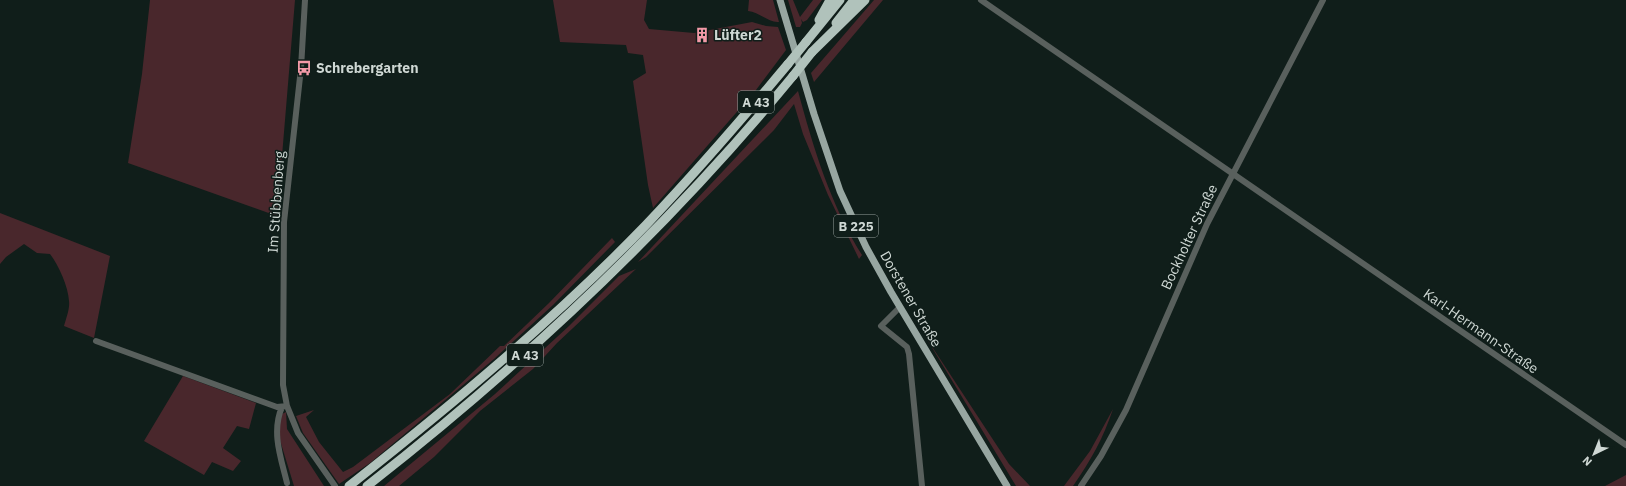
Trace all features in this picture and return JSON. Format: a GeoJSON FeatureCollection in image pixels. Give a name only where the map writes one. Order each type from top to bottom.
{"type":"FeatureCollection","features":[{"type":"Feature","properties":{"kind":"highway"},"geometry":{"type":"LineString","coordinates":[[806,42],[830,0]]}},
{"type":"Feature","properties":{"kind":"highway","name":"A 43"},"geometry":{"type":"LineString","coordinates":[[349,486],[471,388],[584,284],[645,225],[719,145],[840,0]]}},
{"type":"Feature","properties":{"kind":"highway","name":"A 43"},"geometry":{"type":"LineString","coordinates":[[367,486],[411,453],[478,396],[592,292],[662,222],[746,132],[854,0]]}},
{"type":"Feature","properties":{"kind":"highway"},"geometry":{"type":"LineString","coordinates":[[812,52],[865,0]]}},
{"type":"Feature","properties":{"kind":"main road","name":"Dorstener Straße"},"geometry":{"type":"LineString","coordinates":[[780,0],[814,114],[840,190],[866,247],[900,307],[1007,486]]}},
{"type":"Feature","properties":{"kind":"street","name":"Im Stübbenberg"},"geometry":{"type":"LineString","coordinates":[[305,0],[301,68],[284,222],[282,363],[284,407],[298,433],[335,486]]}},
{"type":"Feature","properties":{"kind":"street","name":"Karl-Hermann-Straße"},"geometry":{"type":"LineString","coordinates":[[981,0],[1626,445]]}},
{"type":"Feature","properties":{"kind":"street","name":"Bockholter Straße"},"geometry":{"type":"LineString","coordinates":[[1082,486],[1101,456],[1126,410],[1207,224],[1323,0]]}},
{"type":"Feature","properties":{"kind":"street"},"geometry":{"type":"LineString","coordinates":[[900,307],[881,326],[907,348],[909,354],[922,486]]}},
{"type":"Feature","properties":{"kind":"street"},"geometry":{"type":"LineString","coordinates":[[96,341],[277,407],[284,407]]}},
{"type":"Feature","properties":{"kind":"street","name":"Im Stübbenberg"},"geometry":{"type":"LineString","coordinates":[[284,407],[277,423],[277,442],[287,482]]}},
{"type":"Feature","properties":{"kind":"shaded area"},"geometry":{"type":"Polygon","coordinates":[[[150,0],[295,0],[277,216],[128,163],[142,74],[150,0]]]}},
{"type":"Feature","properties":{"kind":"shaded area"},"geometry":{"type":"Polygon","coordinates":[[[553,0],[647,0],[644,20],[649,29],[694,33],[752,22],[766,26],[778,27],[786,50],[756,90],[653,208],[648,185],[633,81],[646,73],[643,55],[628,53],[626,45],[560,42],[553,0]]]}},
{"type":"Feature","properties":{"kind":"shaded area"},"geometry":{"type":"Polygon","coordinates":[[[749,0],[773,0],[779,22],[771,21],[756,13],[748,11],[749,0]]]}},
{"type":"Feature","properties":{"kind":"shaded area"},"geometry":{"type":"Polygon","coordinates":[[[788,0],[793,0],[800,17],[813,0],[822,0],[807,20],[803,22],[801,19],[802,23],[800,27],[796,27],[788,0]]]}},
{"type":"Feature","properties":{"kind":"shaded area"},"geometry":{"type":"Polygon","coordinates":[[[874,0],[883,0],[814,82],[811,73],[874,0]]]}},
{"type":"Feature","properties":{"kind":"shaded area"},"geometry":{"type":"Polygon","coordinates":[[[798,91],[824,176],[841,217],[862,255],[859,259],[828,195],[803,134],[794,104],[774,130],[646,257],[638,262],[798,91]]]}},
{"type":"Feature","properties":{"kind":"shaded area"},"geometry":{"type":"Polygon","coordinates":[[[0,213],[110,256],[94,338],[64,326],[69,307],[67,289],[57,264],[50,254],[37,253],[24,244],[6,257],[0,264],[0,213]]]}},
{"type":"Feature","properties":{"kind":"shaded area"},"geometry":{"type":"Polygon","coordinates":[[[612,238],[615,242],[553,305],[494,359],[370,463],[339,484],[303,433],[296,416],[314,410],[306,417],[319,442],[343,472],[353,467],[450,394],[500,346],[504,346],[549,303],[612,238]]]}},
{"type":"Feature","properties":{"kind":"shaded area"},"geometry":{"type":"Polygon","coordinates":[[[636,269],[557,343],[533,369],[480,411],[434,457],[399,486],[384,486],[495,394],[569,326],[619,276],[636,269]]]}},
{"type":"Feature","properties":{"kind":"shaded area"},"geometry":{"type":"Polygon","coordinates":[[[925,336],[1009,464],[1030,486],[1016,486],[925,336]]]}},
{"type":"Feature","properties":{"kind":"shaded area"},"geometry":{"type":"Polygon","coordinates":[[[183,376],[256,403],[249,429],[237,426],[223,448],[241,461],[233,471],[212,462],[204,475],[144,441],[183,376]]]}},
{"type":"Feature","properties":{"kind":"shaded area"},"geometry":{"type":"Polygon","coordinates":[[[1113,409],[1101,440],[1073,486],[1064,486],[1090,451],[1113,409]]]}},
{"type":"Feature","properties":{"kind":"shaded area"},"geometry":{"type":"Polygon","coordinates":[[[286,412],[287,429],[324,486],[294,486],[279,437],[280,415],[286,412]]]}},
{"type":"Feature","properties":{"kind":"shaded area"},"geometry":{"type":"Polygon","coordinates":[[[1626,475],[1626,486],[1605,486],[1626,475]]]}},
{"type":"Feature","properties":{"kind":"place","name":"Lüfter2"},"geometry":{"type":"Point","coordinates":[702,35]}},
{"type":"Feature","properties":{"kind":"place","name":"Schrebergarten"},"geometry":{"type":"Point","coordinates":[304,68]}}]}
